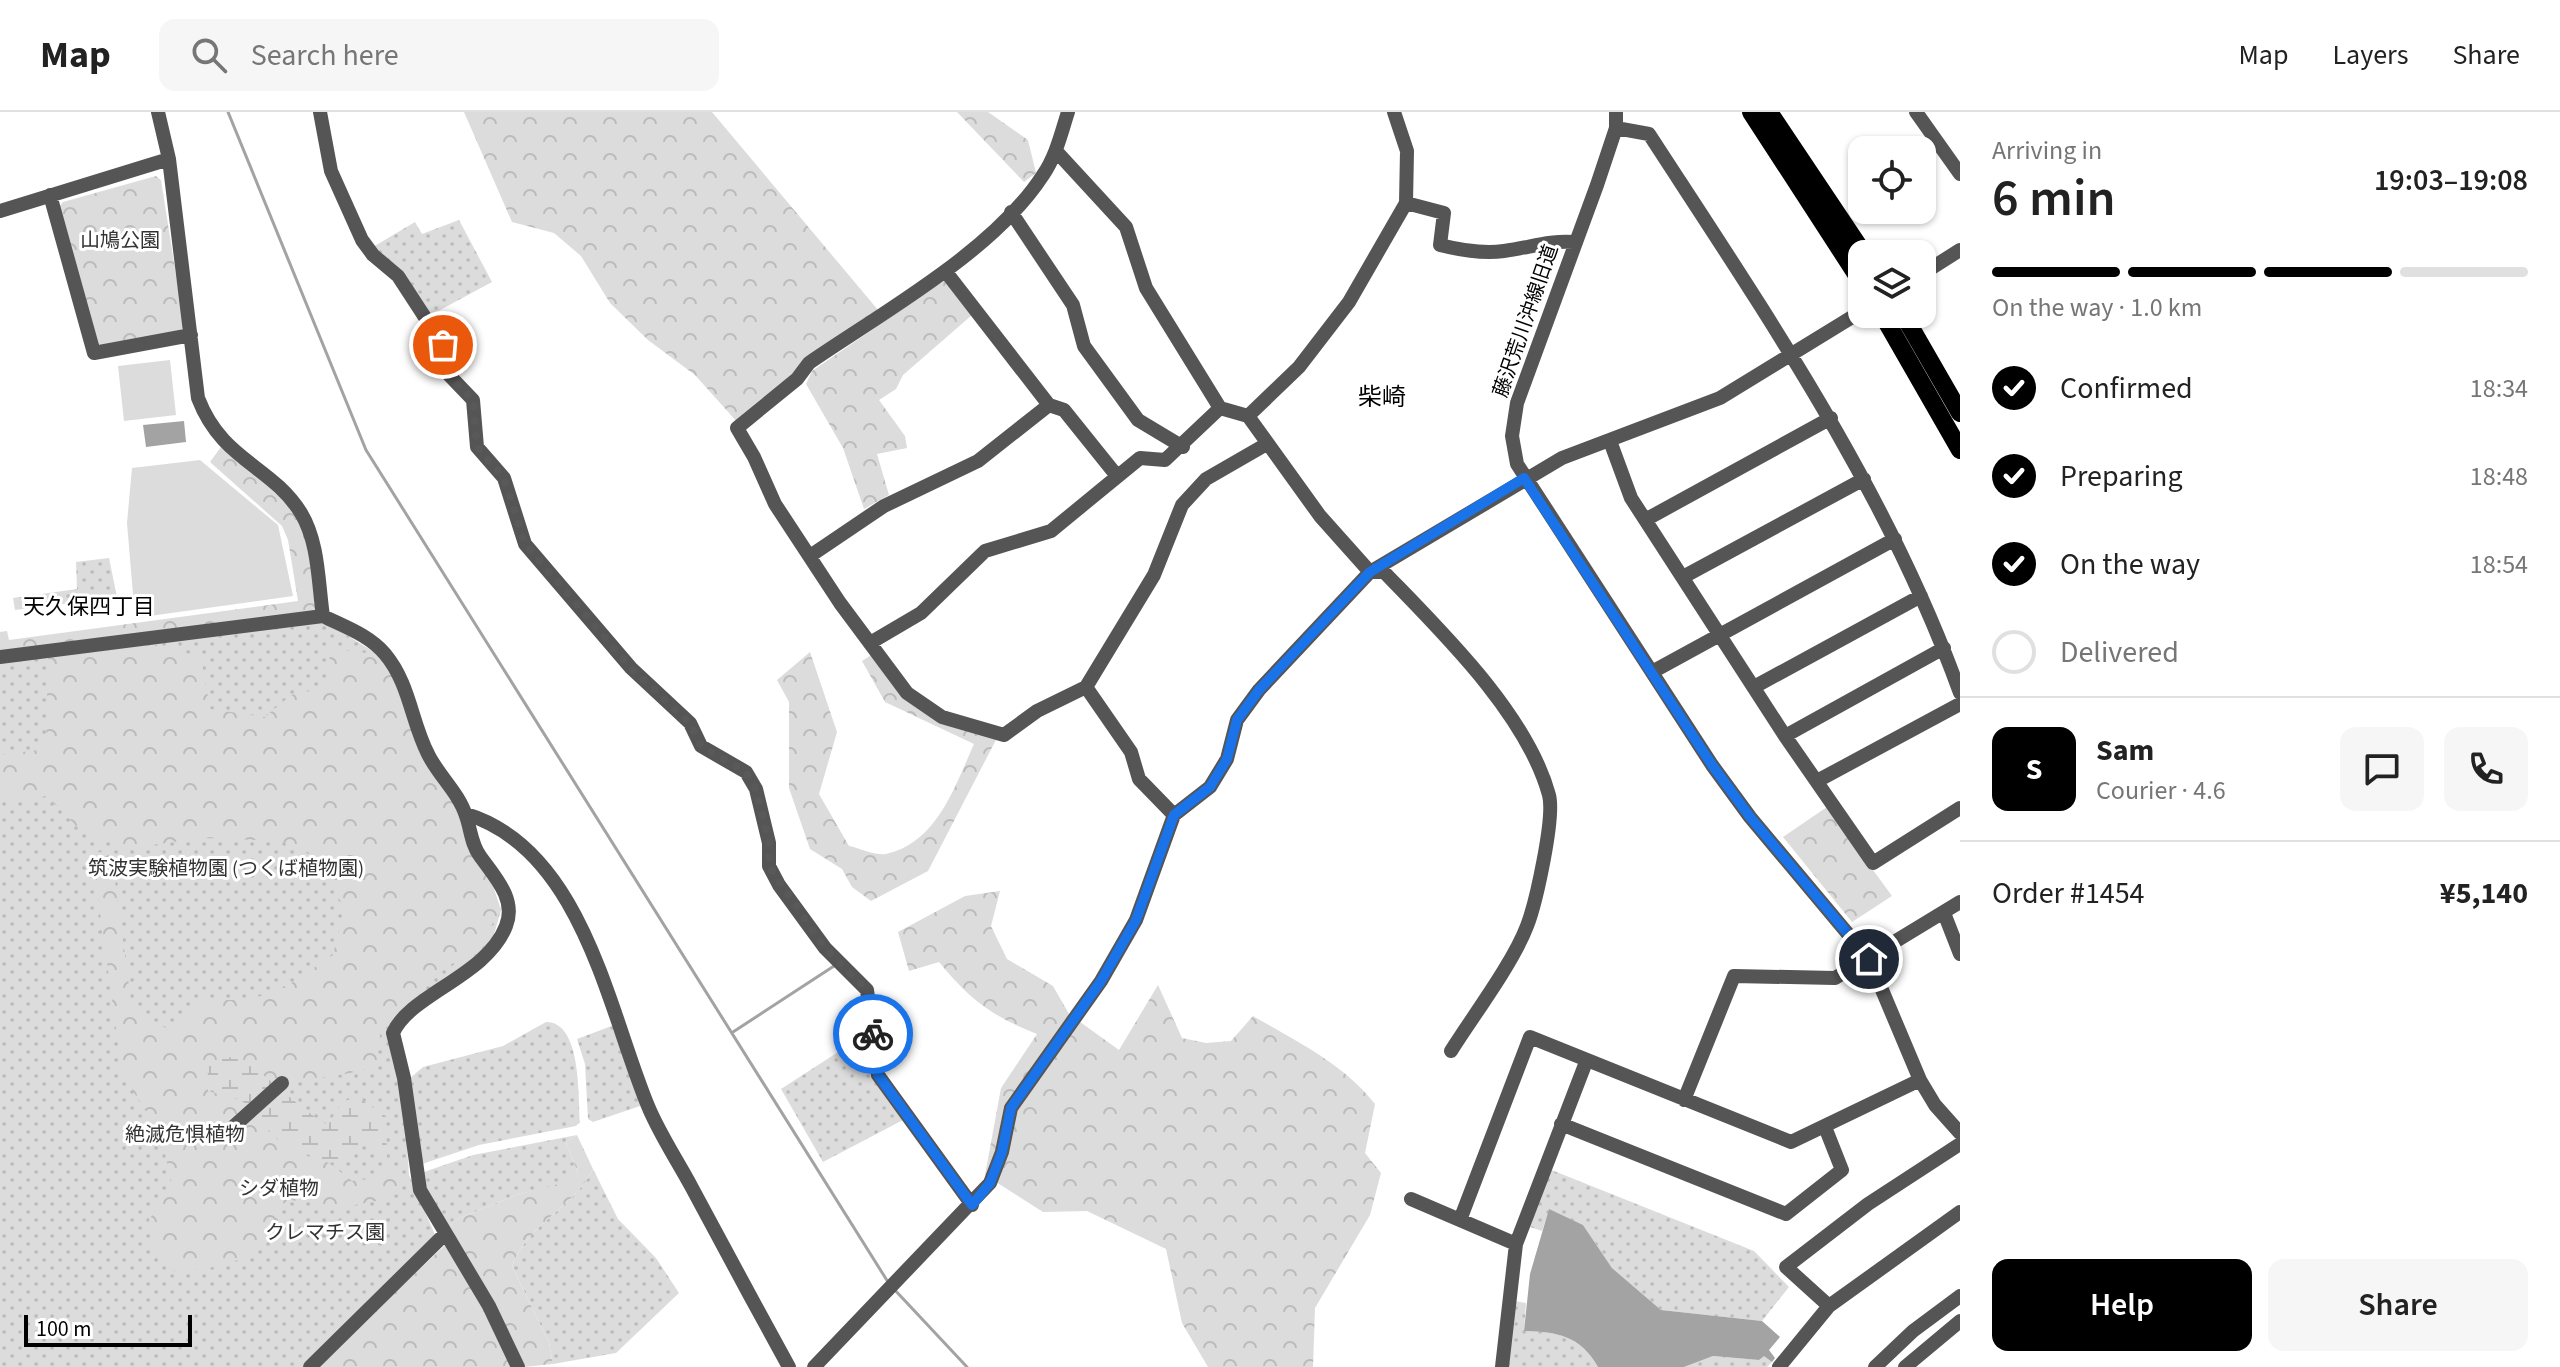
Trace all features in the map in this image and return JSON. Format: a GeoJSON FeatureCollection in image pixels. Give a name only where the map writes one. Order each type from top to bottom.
{"type":"FeatureCollection","features":[{"type":"Feature","properties":{"kind":"main road"},"geometry":{"type":"LineString","coordinates":[[1751,112],[1848,261]]}},
{"type":"Feature","properties":{"kind":"main road"},"geometry":{"type":"LineString","coordinates":[[1769,112],[1855,240]]}},
{"type":"Feature","properties":{"kind":"main road"},"geometry":{"type":"LineString","coordinates":[[1890,328],[1960,450]]}},
{"type":"Feature","properties":{"kind":"main road"},"geometry":{"type":"LineString","coordinates":[[1911,328],[1960,413]]}},
{"type":"Feature","properties":{"kind":"street"},"geometry":{"type":"LineString","coordinates":[[158,112],[169,159],[198,398],[205,417],[222,442],[285,493],[310,529],[323,616]]}},
{"type":"Feature","properties":{"kind":"street"},"geometry":{"type":"LineString","coordinates":[[320,112],[331,171],[362,240],[373,255],[398,276],[443,345],[449,375],[473,400],[477,447],[504,478],[525,544],[631,668],[690,723],[701,746],[746,772],[756,789],[769,843],[769,866],[779,885],[825,948],[867,990],[878,1075],[972,1205]]}},
{"type":"Feature","properties":{"kind":"street"},"geometry":{"type":"LineString","coordinates":[[1068,112],[1056,151],[1044,174],[1011,212],[946,272],[809,363],[797,379],[737,428],[775,504],[907,693],[942,717],[1004,735],[1037,711],[1086,687],[1154,575],[1182,505],[1206,479],[1265,445]]}},
{"type":"Feature","properties":{"kind":"street"},"geometry":{"type":"LineString","coordinates":[[1248,416],[1299,367],[1349,302],[1406,203],[1407,151],[1394,112]]}},
{"type":"Feature","properties":{"kind":"street","name":"藤沢荒川沖線旧道"},"geometry":{"type":"LineString","coordinates":[[1616,112],[1616,128],[1517,403],[1513,446],[1524,478],[1750,817],[1869,959],[1920,1080],[1935,1105],[1960,1133]]}},
{"type":"Feature","properties":{"kind":"street"},"geometry":{"type":"LineString","coordinates":[[1916,112],[1958,167]]}},
{"type":"Feature","properties":{"kind":"street"},"geometry":{"type":"LineString","coordinates":[[1616,128],[1649,134],[1793,355],[1831,418],[1895,539],[1944,648],[1960,693]]}},
{"type":"Feature","properties":{"kind":"street"},"geometry":{"type":"LineString","coordinates":[[1056,151],[1126,227],[1146,288],[1220,408],[1248,416],[1265,445],[1370,572]]}},
{"type":"Feature","properties":{"kind":"street"},"geometry":{"type":"LineString","coordinates":[[0,211],[169,159]]}},
{"type":"Feature","properties":{"kind":"street"},"geometry":{"type":"LineString","coordinates":[[50,195],[94,353],[191,335]]}},
{"type":"Feature","properties":{"kind":"street"},"geometry":{"type":"LineString","coordinates":[[1406,203],[1444,213],[1440,245],[1463,251],[1501,252],[1553,241],[1574,242]]}},
{"type":"Feature","properties":{"kind":"street"},"geometry":{"type":"LineString","coordinates":[[1011,212],[1073,305],[1084,346],[1138,420],[1183,447]]}},
{"type":"Feature","properties":{"kind":"street"},"geometry":{"type":"LineString","coordinates":[[1936,265],[1960,250]]}},
{"type":"Feature","properties":{"kind":"street"},"geometry":{"type":"LineString","coordinates":[[946,272],[1049,405],[1064,410],[1117,476]]}},
{"type":"Feature","properties":{"kind":"street"},"geometry":{"type":"LineString","coordinates":[[814,1367],[972,1205],[994,1173],[1011,1108],[1101,981],[1136,920],[1174,815],[1210,787],[1227,759],[1237,720],[1259,690],[1370,572],[1524,478],[1562,458],[1720,398],[1848,320]]}},
{"type":"Feature","properties":{"kind":"street"},"geometry":{"type":"LineString","coordinates":[[810,556],[884,506],[978,461],[1049,405]]}},
{"type":"Feature","properties":{"kind":"street"},"geometry":{"type":"LineString","coordinates":[[870,643],[921,613],[985,551],[1051,531],[1140,458],[1165,460],[1183,447],[1220,408]]}},
{"type":"Feature","properties":{"kind":"street"},"geometry":{"type":"LineString","coordinates":[[1645,520],[1831,418]]}},
{"type":"Feature","properties":{"kind":"street"},"geometry":{"type":"LineString","coordinates":[[1610,441],[1631,498],[1722,634],[1785,736],[1873,863],[1960,808]]}},
{"type":"Feature","properties":{"kind":"street"},"geometry":{"type":"LineString","coordinates":[[1683,577],[1864,479]]}},
{"type":"Feature","properties":{"kind":"street"},"geometry":{"type":"LineString","coordinates":[[1652,672],[1895,539]]}},
{"type":"Feature","properties":{"kind":"street"},"geometry":{"type":"LineString","coordinates":[[1370,572],[1384,572],[1457,647],[1530,748],[1550,798],[1539,882],[1527,928],[1451,1051]]}},
{"type":"Feature","properties":{"kind":"street"},"geometry":{"type":"LineString","coordinates":[[1754,687],[1921,596]]}},
{"type":"Feature","properties":{"kind":"street"},"geometry":{"type":"LineString","coordinates":[[0,657],[323,616],[360,633],[385,655],[409,695],[427,753],[466,814],[474,848],[506,896],[508,922],[502,934],[468,971],[402,1018],[393,1033],[407,1093],[414,1170],[427,1207],[489,1306],[518,1367]]}},
{"type":"Feature","properties":{"kind":"street"},"geometry":{"type":"LineString","coordinates":[[1785,736],[1944,648]]}},
{"type":"Feature","properties":{"kind":"street"},"geometry":{"type":"LineString","coordinates":[[1086,687],[1131,752],[1139,779],[1174,815]]}},
{"type":"Feature","properties":{"kind":"street"},"geometry":{"type":"LineString","coordinates":[[1817,781],[1960,704]]}},
{"type":"Feature","properties":{"kind":"street"},"geometry":{"type":"LineString","coordinates":[[466,814],[491,821],[542,866],[575,912],[608,988],[648,1107],[789,1367]]}},
{"type":"Feature","properties":{"kind":"street"},"geometry":{"type":"LineString","coordinates":[[1684,1100],[1734,976],[1835,978],[1960,902]]}},
{"type":"Feature","properties":{"kind":"street"},"geometry":{"type":"LineString","coordinates":[[1944,913],[1960,954]]}},
{"type":"Feature","properties":{"kind":"street"},"geometry":{"type":"LineString","coordinates":[[1460,1220],[1530,1037],[1791,1142],[1920,1080]]}},
{"type":"Feature","properties":{"kind":"street"},"geometry":{"type":"LineString","coordinates":[[1502,1367],[1516,1244],[1586,1062]]}},
{"type":"Feature","properties":{"kind":"street"},"geometry":{"type":"LineString","coordinates":[[233,1127],[282,1083]]}},
{"type":"Feature","properties":{"kind":"street"},"geometry":{"type":"LineString","coordinates":[[1561,1124],[1786,1214],[1842,1170],[1825,1127]]}},
{"type":"Feature","properties":{"kind":"street"},"geometry":{"type":"LineString","coordinates":[[1829,1306],[1786,1267],[1868,1204],[1960,1144]]}},
{"type":"Feature","properties":{"kind":"street"},"geometry":{"type":"LineString","coordinates":[[1411,1199],[1516,1244]]}},
{"type":"Feature","properties":{"kind":"street"},"geometry":{"type":"LineString","coordinates":[[1779,1367],[1829,1306],[1960,1212]]}},
{"type":"Feature","properties":{"kind":"street"},"geometry":{"type":"LineString","coordinates":[[310,1367],[444,1235]]}},
{"type":"Feature","properties":{"kind":"street"},"geometry":{"type":"LineString","coordinates":[[1875,1367],[1913,1331],[1960,1296]]}},
{"type":"Feature","properties":{"kind":"street"},"geometry":{"type":"LineString","coordinates":[[1905,1367],[1960,1321]]}},
{"type":"Feature","properties":{"kind":"green space"},"geometry":{"type":"Polygon","coordinates":[[[464,112],[712,112],[878,310],[738,423],[695,375],[648,340],[610,303],[581,256],[554,233],[512,222],[464,112]]]}},
{"type":"Feature","properties":{"kind":"green space"},"geometry":{"type":"Polygon","coordinates":[[[957,112],[988,112],[1028,140],[1036,173],[1024,182],[957,112]]]}},
{"type":"Feature","properties":{"kind":"green space","name":"山鳩公園"},"geometry":{"type":"Polygon","coordinates":[[[156,176],[161,180],[184,326],[181,331],[102,346],[96,343],[59,207],[63,202],[156,176]]]}},
{"type":"Feature","properties":{"kind":"green space"},"geometry":{"type":"Polygon","coordinates":[[[459,220],[492,282],[429,316],[373,247],[415,222],[422,234],[459,220]]]}},
{"type":"Feature","properties":{"kind":"green space"},"geometry":{"type":"Polygon","coordinates":[[[945,280],[972,315],[903,375],[896,389],[879,400],[905,436],[907,448],[877,454],[889,495],[864,509],[843,448],[806,384],[812,371],[945,280]]]}},
{"type":"Feature","properties":{"kind":"green space"},"geometry":{"type":"Polygon","coordinates":[[[170,360],[176,415],[124,421],[118,366],[170,360]]]}},
{"type":"Feature","properties":{"kind":"green space"},"geometry":{"type":"Polygon","coordinates":[[[221,447],[272,488],[302,526],[311,566],[316,609],[313,613],[0,651],[0,632],[7,631],[9,640],[298,601],[288,540],[282,526],[210,462],[221,447]]]}},
{"type":"Feature","properties":{"kind":"green space"},"geometry":{"type":"Polygon","coordinates":[[[200,460],[278,525],[293,596],[135,618],[127,523],[132,468],[200,460]]]}},
{"type":"Feature","properties":{"kind":"green space"},"geometry":{"type":"Polygon","coordinates":[[[109,558],[117,597],[15,610],[13,598],[77,589],[76,562],[109,558]]]}},
{"type":"Feature","properties":{"kind":"green space","name":"筑波実験植物園 (つくば植物園)"},"geometry":{"type":"Polygon","coordinates":[[[326,622],[377,654],[461,815],[469,850],[489,875],[501,910],[493,938],[470,964],[398,1017],[409,1175],[436,1237],[303,1367],[0,1367],[0,663],[326,622]]]}},
{"type":"Feature","properties":{"kind":"green space"},"geometry":{"type":"Polygon","coordinates":[[[156,645],[201,657],[210,709],[265,717],[291,695],[328,687],[330,649],[377,654],[404,695],[461,815],[469,850],[489,875],[501,910],[480,944],[435,976],[381,1028],[376,1066],[334,1076],[292,1079],[208,1069],[208,1091],[241,1100],[274,1137],[295,1152],[329,1163],[352,1181],[378,1178],[392,1164],[401,1178],[401,1192],[384,1199],[329,1211],[304,1200],[277,1206],[275,1224],[268,1239],[257,1250],[227,1264],[176,1272],[157,1258],[149,1220],[172,1184],[161,1136],[122,1073],[92,853],[111,851],[132,1008],[149,1021],[174,1031],[203,1000],[250,1000],[287,986],[333,955],[344,908],[317,856],[280,841],[205,838],[128,848],[81,831],[47,796],[0,802],[0,755],[38,750],[46,740],[48,657],[156,645]]]}},
{"type":"Feature","properties":{"kind":"green space"},"geometry":{"type":"Polygon","coordinates":[[[810,652],[837,732],[819,794],[849,846],[886,854],[904,848],[919,838],[942,811],[974,744],[885,702],[862,661],[876,652],[922,706],[999,734],[928,871],[871,901],[852,887],[842,869],[810,849],[789,788],[789,702],[777,680],[810,652]]]}},
{"type":"Feature","properties":{"kind":"green space"},"geometry":{"type":"Polygon","coordinates":[[[1827,807],[1892,896],[1852,922],[1783,837],[1827,807]]]}},
{"type":"Feature","properties":{"kind":"green space"},"geometry":{"type":"Polygon","coordinates":[[[1000,891],[991,926],[1007,959],[1053,986],[1069,1014],[1119,1050],[1158,985],[1182,1038],[1206,1043],[1231,1041],[1253,1016],[1334,1065],[1375,1104],[1365,1153],[1381,1173],[1370,1215],[1315,1308],[1313,1367],[1208,1367],[1182,1323],[1166,1249],[1087,1211],[1043,1212],[985,1175],[1001,1088],[1037,1034],[983,1006],[939,962],[909,971],[898,932],[965,896],[1000,891]]]}},
{"type":"Feature","properties":{"kind":"green space"},"geometry":{"type":"Polygon","coordinates":[[[546,1022],[558,1025],[572,1047],[578,1079],[580,1122],[576,1126],[479,1145],[422,1164],[409,1079],[423,1067],[503,1046],[546,1022]]]}},
{"type":"Feature","properties":{"kind":"green space"},"geometry":{"type":"Polygon","coordinates":[[[617,1024],[643,1101],[640,1106],[593,1122],[588,1119],[585,1064],[577,1039],[617,1024]]]}},
{"type":"Feature","properties":{"kind":"green space"},"geometry":{"type":"Polygon","coordinates":[[[866,1034],[869,1067],[903,1120],[823,1162],[781,1089],[866,1034]]]}},
{"type":"Feature","properties":{"kind":"green space"},"geometry":{"type":"Polygon","coordinates":[[[232,1057],[258,1071],[328,1125],[342,1102],[357,1097],[386,1116],[387,1162],[363,1144],[347,1163],[329,1162],[293,1149],[240,1099],[211,1088],[205,1062],[232,1057]]]}},
{"type":"Feature","properties":{"kind":"green space"},"geometry":{"type":"Polygon","coordinates":[[[577,1135],[566,1142],[578,1173],[566,1183],[516,1195],[453,1221],[449,1232],[426,1191],[424,1172],[473,1155],[577,1135]]]}},
{"type":"Feature","properties":{"kind":"green space"},"geometry":{"type":"Polygon","coordinates":[[[577,1135],[593,1169],[575,1195],[529,1238],[512,1266],[549,1343],[553,1364],[524,1367],[449,1232],[453,1221],[516,1195],[566,1182],[578,1173],[566,1142],[577,1135]]]}},
{"type":"Feature","properties":{"kind":"green space"},"geometry":{"type":"Polygon","coordinates":[[[593,1169],[618,1219],[656,1258],[679,1293],[616,1353],[553,1364],[549,1343],[512,1266],[529,1238],[575,1195],[593,1169]]]}},
{"type":"Feature","properties":{"kind":"green space"},"geometry":{"type":"Polygon","coordinates":[[[1549,1169],[1754,1251],[1789,1287],[1762,1321],[1661,1310],[1612,1268],[1583,1225],[1549,1210],[1542,1231],[1530,1227],[1549,1169]]]}},
{"type":"Feature","properties":{"kind":"green space"},"geometry":{"type":"Polygon","coordinates":[[[445,1245],[484,1307],[512,1367],[317,1367],[445,1245]]]}},
{"type":"Feature","properties":{"kind":"green space"},"geometry":{"type":"Polygon","coordinates":[[[1514,1301],[1526,1303],[1524,1331],[1567,1337],[1584,1348],[1598,1367],[1508,1367],[1514,1301]]]}},
{"type":"Feature","properties":{"kind":"green space"},"geometry":{"type":"Polygon","coordinates":[[[1763,1355],[1772,1362],[1767,1367],[1684,1367],[1713,1356],[1759,1360],[1763,1355]]]}},
{"type":"Feature","properties":{"kind":"shaded area"},"geometry":{"type":"Polygon","coordinates":[[[184,421],[186,442],[146,447],[143,425],[184,421]]]}},
{"type":"Feature","properties":{"kind":"shaded area"},"geometry":{"type":"Polygon","coordinates":[[[1549,1209],[1583,1225],[1612,1268],[1661,1310],[1762,1321],[1780,1337],[1769,1350],[1775,1358],[1772,1362],[1764,1356],[1759,1360],[1713,1356],[1684,1367],[1598,1367],[1583,1348],[1567,1337],[1524,1331],[1530,1274],[1549,1209]]]}},
{"type":"Feature","properties":{"kind":"waterway"},"geometry":{"type":"LineString","coordinates":[[228,112],[366,450],[888,1282]]}},
{"type":"Feature","properties":{"kind":"waterway"},"geometry":{"type":"LineString","coordinates":[[733,1032],[834,966]]}},
{"type":"Feature","properties":{"kind":"waterway"},"geometry":{"type":"LineString","coordinates":[[893,1288],[967,1367]]}},
{"type":"Feature","properties":{"kind":"way so far"},"geometry":{"type":"LineString","coordinates":[[443,345],[449,375],[473,400],[477,447],[504,478],[525,544],[631,668],[690,723],[701,746],[746,772],[756,789],[769,843],[769,866],[808,927],[867,990],[873,1034]]}},
{"type":"Feature","properties":{"kind":"district","name":"柴崎"},"geometry":{"type":"Point","coordinates":[1382,397]}},
{"type":"Feature","properties":{"kind":"district","name":"天久保四丁目"},"geometry":{"type":"Point","coordinates":[89,607]}},
{"type":"Feature","properties":{"kind":"route"},"geometry":{"type":"LineString","coordinates":[[873,1034],[878,1075],[972,1205],[990,1183],[1002,1152],[1011,1108],[1101,981],[1136,920],[1174,815],[1210,787],[1227,759],[1237,720],[1259,690],[1370,572],[1524,478],[1712,765],[1750,817],[1869,959]]}},
{"type":"Feature","properties":{"kind":"park label","name":"絶滅危惧植物"},"geometry":{"type":"Point","coordinates":[185,1135]}},
{"type":"Feature","properties":{"kind":"park label","name":"シダ植物"},"geometry":{"type":"Point","coordinates":[279,1189]}},
{"type":"Feature","properties":{"kind":"park label","name":"クレマチス園"},"geometry":{"type":"Point","coordinates":[325,1233]}}]}
